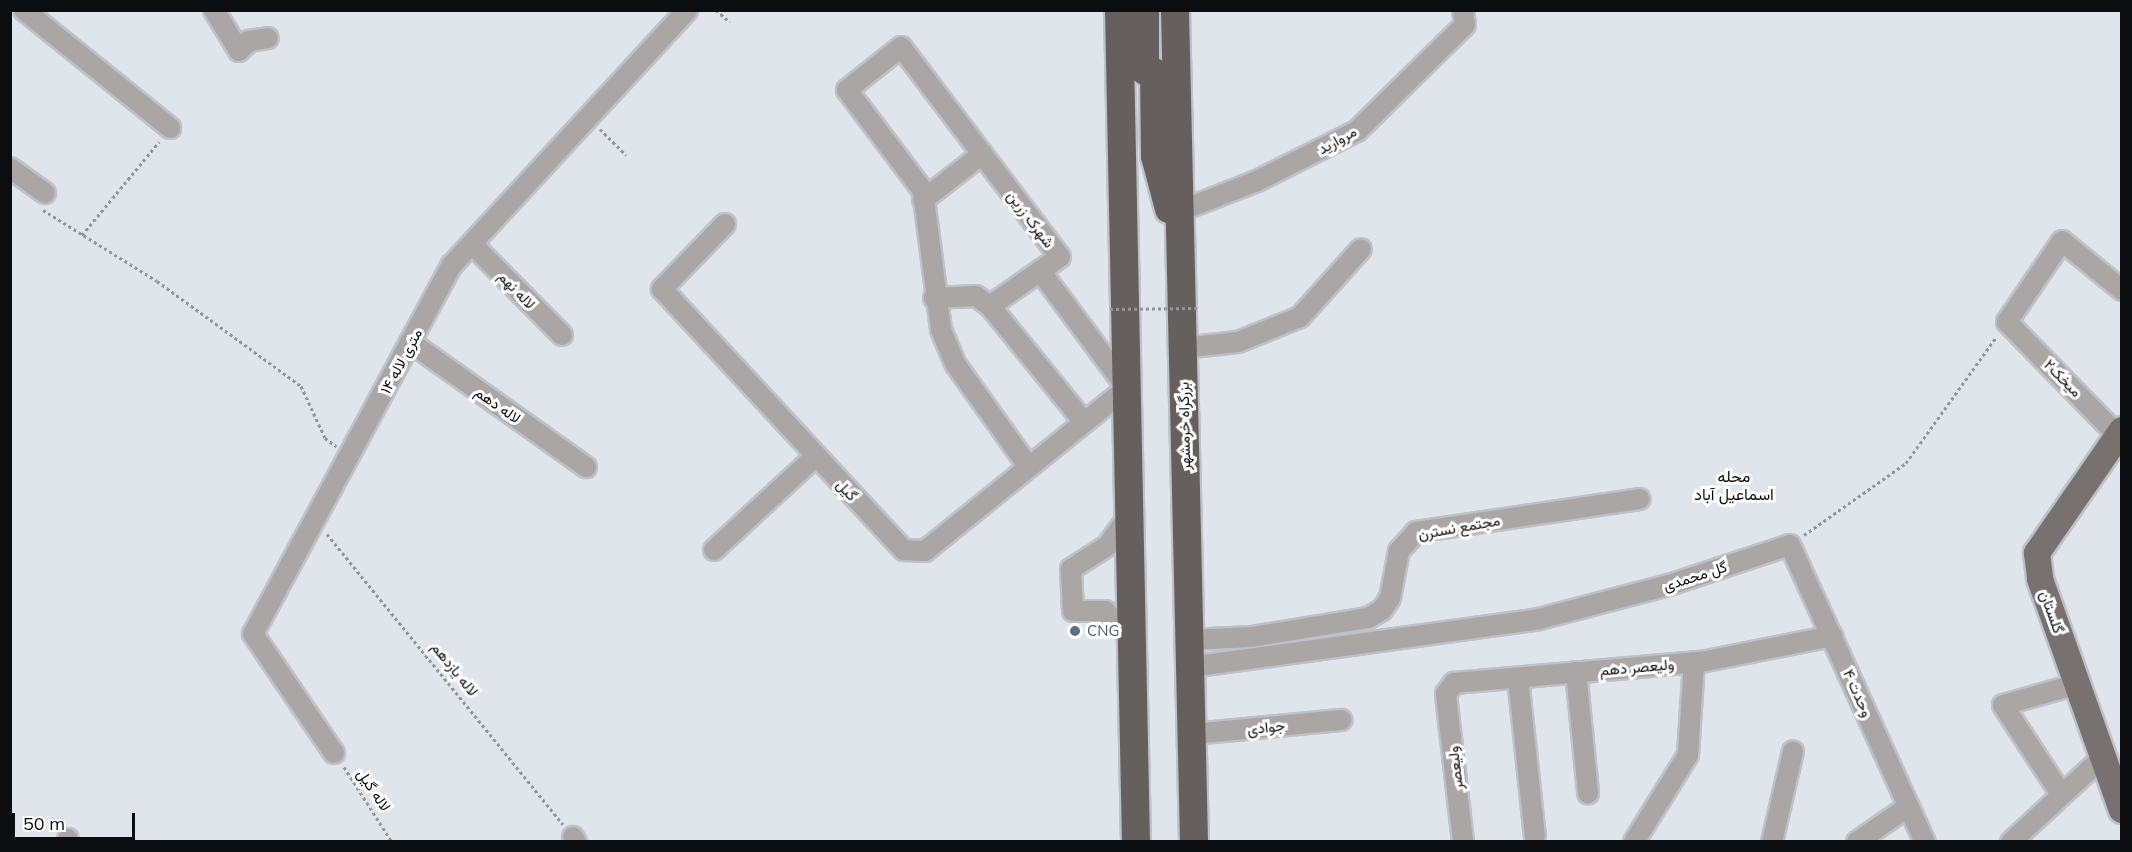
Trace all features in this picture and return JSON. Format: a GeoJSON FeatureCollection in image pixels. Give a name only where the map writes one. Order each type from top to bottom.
{"type":"FeatureCollection","features":[{"type":"Feature","properties":{"kind":"highway","name":"بزرگراه خرمشهر"},"geometry":{"type":"LineString","coordinates":[[1119,10],[1149,72],[1180,211],[1194,842]]}},
{"type":"Feature","properties":{"kind":"highway"},"geometry":{"type":"LineString","coordinates":[[1145,10],[1155,156],[1180,248]]}},
{"type":"Feature","properties":{"kind":"highway","name":"بزرگراه خرمشهر"},"geometry":{"type":"LineString","coordinates":[[1136,842],[1126,388],[1149,72],[1175,10]]}},
{"type":"Feature","properties":{"kind":"main road","name":"گلستان"},"geometry":{"type":"LineString","coordinates":[[2119,796],[2040,579],[2037,553],[2121,434]]}},
{"type":"Feature","properties":{"kind":"street"},"geometry":{"type":"LineString","coordinates":[[24,10],[170,128]]}},
{"type":"Feature","properties":{"kind":"street"},"geometry":{"type":"LineString","coordinates":[[214,10],[239,51],[249,40],[268,38]]}},
{"type":"Feature","properties":{"kind":"street","name":"۱۴ متری لاله"},"geometry":{"type":"LineString","coordinates":[[334,753],[253,634],[452,265],[687,10]]}},
{"type":"Feature","properties":{"kind":"street","name":"مروارید"},"geometry":{"type":"LineString","coordinates":[[1180,211],[1257,181],[1357,131],[1464,18]]}},
{"type":"Feature","properties":{"kind":"street","name":"شهرک زرین"},"geometry":{"type":"LineString","coordinates":[[923,200],[917,182],[847,90],[901,47],[1060,257],[1040,271],[1126,388]]}},
{"type":"Feature","properties":{"kind":"street"},"geometry":{"type":"LineString","coordinates":[[982,154],[923,200],[934,298],[956,365],[1028,466]]}},
{"type":"Feature","properties":{"kind":"street"},"geometry":{"type":"LineString","coordinates":[[10,168],[45,193]]}},
{"type":"Feature","properties":{"kind":"street","name":"گیل"},"geometry":{"type":"LineString","coordinates":[[725,224],[662,289],[890,537],[914,553],[925,551],[1126,388]]}},
{"type":"Feature","properties":{"kind":"street"},"geometry":{"type":"LineString","coordinates":[[2007,322],[2062,241],[2121,290]]}},
{"type":"Feature","properties":{"kind":"street","name":"لاله نهم"},"geometry":{"type":"LineString","coordinates":[[472,244],[562,336]]}},
{"type":"Feature","properties":{"kind":"street"},"geometry":{"type":"LineString","coordinates":[[1183,348],[1238,342],[1300,317],[1361,249]]}},
{"type":"Feature","properties":{"kind":"street"},"geometry":{"type":"LineString","coordinates":[[990,306],[1040,271]]}},
{"type":"Feature","properties":{"kind":"street"},"geometry":{"type":"LineString","coordinates":[[934,298],[976,296],[990,306],[1084,422]]}},
{"type":"Feature","properties":{"kind":"street","name":"میخک۲"},"geometry":{"type":"LineString","coordinates":[[2007,322],[2121,434]]}},
{"type":"Feature","properties":{"kind":"street","name":"لاله دهم"},"geometry":{"type":"LineString","coordinates":[[411,342],[586,467]]}},
{"type":"Feature","properties":{"kind":"street"},"geometry":{"type":"LineString","coordinates":[[714,550],[816,456]]}},
{"type":"Feature","properties":{"kind":"street","name":"مجتمع نسترن"},"geometry":{"type":"LineString","coordinates":[[1190,653],[1251,637],[1368,618],[1382,610],[1390,598],[1399,550],[1416,532],[1640,499]]}},
{"type":"Feature","properties":{"kind":"street"},"geometry":{"type":"LineString","coordinates":[[1129,516],[1107,546],[1071,569],[1073,610],[1105,611],[1131,638]]}},
{"type":"Feature","properties":{"kind":"street","name":"وحدت ۴"},"geometry":{"type":"LineString","coordinates":[[1790,544],[1925,842]]}},
{"type":"Feature","properties":{"kind":"street","name":"گل محمدی"},"geometry":{"type":"LineString","coordinates":[[1190,653],[1539,619],[1669,585],[1790,544]]}},
{"type":"Feature","properties":{"kind":"street","name":"ولیعصر دهم"},"geometry":{"type":"LineString","coordinates":[[1446,694],[1454,683],[1694,662],[1832,636]]}},
{"type":"Feature","properties":{"kind":"street"},"geometry":{"type":"LineString","coordinates":[[1634,842],[1688,755],[1694,662]]}},
{"type":"Feature","properties":{"kind":"street"},"geometry":{"type":"LineString","coordinates":[[1576,672],[1588,793]]}},
{"type":"Feature","properties":{"kind":"street"},"geometry":{"type":"LineString","coordinates":[[1518,678],[1535,836]]}},
{"type":"Feature","properties":{"kind":"street"},"geometry":{"type":"LineString","coordinates":[[2061,794],[2004,705],[2077,684]]}},
{"type":"Feature","properties":{"kind":"street","name":"ولیعصر"},"geometry":{"type":"LineString","coordinates":[[1446,694],[1463,842]]}},
{"type":"Feature","properties":{"kind":"street","name":"جوادی"},"geometry":{"type":"LineString","coordinates":[[1192,735],[1341,720]]}},
{"type":"Feature","properties":{"kind":"street"},"geometry":{"type":"LineString","coordinates":[[1775,841],[1793,751]]}},
{"type":"Feature","properties":{"kind":"street"},"geometry":{"type":"LineString","coordinates":[[2011,842],[2103,757]]}},
{"type":"Feature","properties":{"kind":"street"},"geometry":{"type":"LineString","coordinates":[[1857,842],[1909,806]]}},
{"type":"Feature","properties":{"kind":"path"},"geometry":{"type":"LineString","coordinates":[[716,10],[730,22]]}},
{"type":"Feature","properties":{"kind":"path"},"geometry":{"type":"LineString","coordinates":[[588,117],[626,155]]}},
{"type":"Feature","properties":{"kind":"path"},"geometry":{"type":"LineString","coordinates":[[82,235],[170,128]]}},
{"type":"Feature","properties":{"kind":"path"},"geometry":{"type":"LineString","coordinates":[[45,193],[43,211],[157,281],[301,386],[325,438],[349,456]]}},
{"type":"Feature","properties":{"kind":"path"},"geometry":{"type":"LineString","coordinates":[[1110,309],[1200,308]]}},
{"type":"Feature","properties":{"kind":"path"},"geometry":{"type":"LineString","coordinates":[[1790,544],[1906,463],[1928,440],[2007,322]]}},
{"type":"Feature","properties":{"kind":"path","name":"لاله یازدهم"},"geometry":{"type":"LineString","coordinates":[[315,519],[575,839]]}},
{"type":"Feature","properties":{"kind":"path","name":"لاله گیل"},"geometry":{"type":"LineString","coordinates":[[334,753],[392,842]]}},
{"type":"Feature","properties":{"kind":"place","name":"CNG"},"geometry":{"type":"Point","coordinates":[1075,631]}},
{"type":"Feature","properties":{"kind":"district","name":"محله اسماعیل آباد"},"geometry":{"type":"Point","coordinates":[1734,485]}}]}
